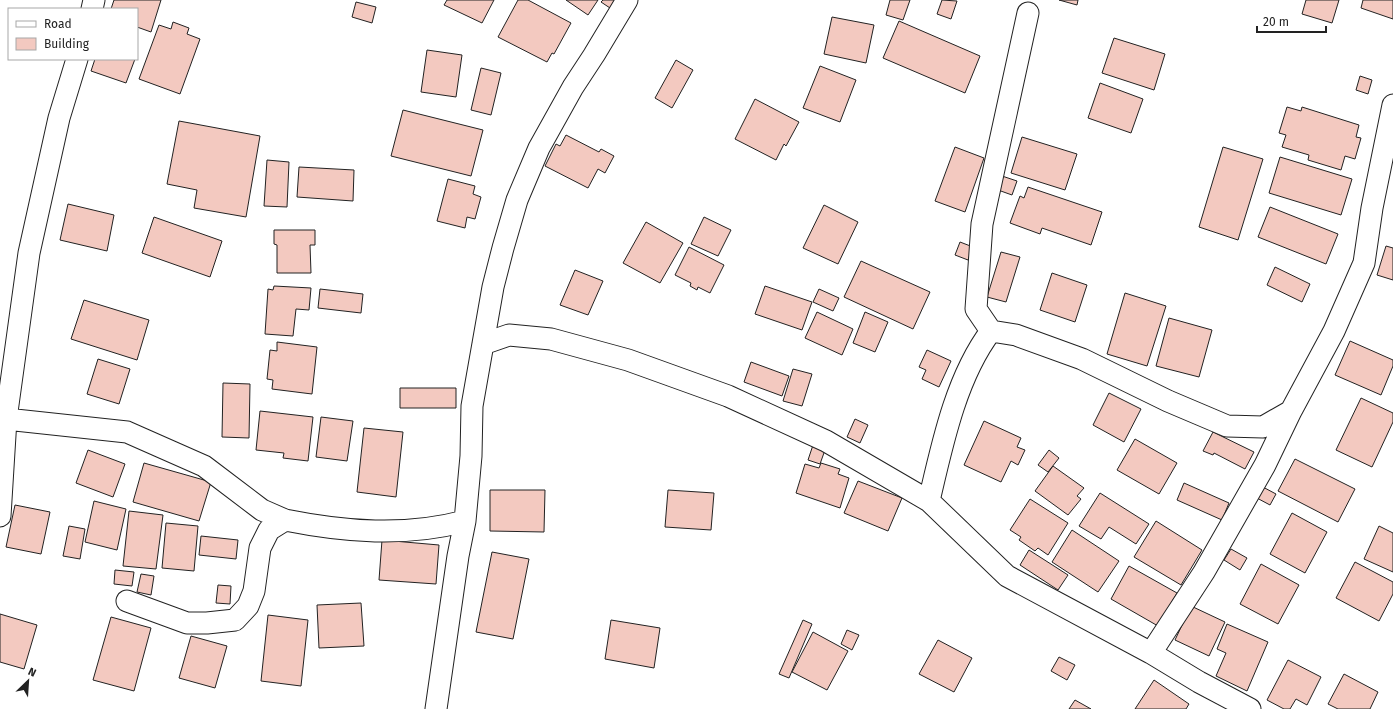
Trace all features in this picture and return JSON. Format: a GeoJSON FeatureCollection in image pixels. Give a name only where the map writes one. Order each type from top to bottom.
{"type":"FeatureCollection","features":[{"type":"Feature","properties":{"kind":"street"},"geometry":{"type":"LineString","coordinates":[[436,709],[458,556],[465,521],[471,456],[472,406],[493,287],[517,200],[540,148],[565,100],[626,0]]}},
{"type":"Feature","properties":{"kind":"street"},"geometry":{"type":"LineString","coordinates":[[1028,12],[982,224],[976,308],[992,331],[1016,336],[1082,360],[1168,402],[1228,426],[1263,427],[1291,411]]}},
{"type":"Feature","properties":{"kind":"street"},"geometry":{"type":"LineString","coordinates":[[0,516],[6,419],[29,253],[59,118],[77,60]]}},
{"type":"Feature","properties":{"kind":"street"},"geometry":{"type":"LineString","coordinates":[[1151,653],[1207,566],[1265,465],[1291,411],[1334,331],[1364,263],[1372,208],[1393,105]]}},
{"type":"Feature","properties":{"kind":"street"},"geometry":{"type":"LineString","coordinates":[[929,501],[944,438],[966,376],[980,346],[992,331]]}},
{"type":"Feature","properties":{"kind":"street"},"geometry":{"type":"LineString","coordinates":[[483,344],[509,335],[551,339],[628,360],[728,396],[826,441],[929,501],[1007,576],[1151,653],[1199,682],[1250,709]]}},
{"type":"Feature","properties":{"kind":"street"},"geometry":{"type":"LineString","coordinates":[[6,419],[127,432],[204,466],[262,510],[285,520],[326,528],[381,532],[441,527],[465,521]]}},
{"type":"Feature","properties":{"kind":"street"},"geometry":{"type":"LineString","coordinates":[[127,601],[187,624],[235,620],[248,606],[254,591],[260,548],[269,530],[285,520]]}},
{"type":"Feature","properties":{"kind":"building"},"geometry":{"type":"Polygon","coordinates":[[[114,0],[161,0],[151,32],[138,27],[138,8],[111,8],[114,0]]]}},
{"type":"Feature","properties":{"kind":"building"},"geometry":{"type":"Polygon","coordinates":[[[447,0],[494,0],[482,23],[444,5],[447,0]]]}},
{"type":"Feature","properties":{"kind":"building"},"geometry":{"type":"Polygon","coordinates":[[[518,0],[528,0],[571,23],[554,54],[552,53],[547,62],[498,37],[518,0]]]}},
{"type":"Feature","properties":{"kind":"building"},"geometry":{"type":"Polygon","coordinates":[[[566,0],[598,0],[588,15],[566,0]]]}},
{"type":"Feature","properties":{"kind":"building"},"geometry":{"type":"Polygon","coordinates":[[[603,0],[615,0],[610,8],[601,2],[603,0]]]}},
{"type":"Feature","properties":{"kind":"building"},"geometry":{"type":"Polygon","coordinates":[[[890,0],[910,0],[903,20],[886,15],[890,0]]]}},
{"type":"Feature","properties":{"kind":"building"},"geometry":{"type":"Polygon","coordinates":[[[942,0],[957,1],[951,19],[937,14],[942,0]]]}},
{"type":"Feature","properties":{"kind":"building"},"geometry":{"type":"Polygon","coordinates":[[[1059,0],[1078,0],[1077,5],[1059,0]]]}},
{"type":"Feature","properties":{"kind":"building"},"geometry":{"type":"Polygon","coordinates":[[[1306,0],[1339,0],[1332,23],[1302,14],[1306,0]]]}},
{"type":"Feature","properties":{"kind":"building"},"geometry":{"type":"Polygon","coordinates":[[[1363,0],[1393,0],[1393,19],[1361,8],[1363,0]]]}},
{"type":"Feature","properties":{"kind":"building"},"geometry":{"type":"Polygon","coordinates":[[[356,2],[376,7],[372,23],[352,17],[356,2]]]}},
{"type":"Feature","properties":{"kind":"building"},"geometry":{"type":"Polygon","coordinates":[[[832,17],[874,25],[866,63],[824,54],[832,17]]]}},
{"type":"Feature","properties":{"kind":"building"},"geometry":{"type":"Polygon","coordinates":[[[899,21],[980,56],[965,93],[883,58],[899,21]]]}},
{"type":"Feature","properties":{"kind":"building"},"geometry":{"type":"Polygon","coordinates":[[[173,22],[189,28],[187,34],[200,39],[180,94],[139,79],[159,25],[171,29],[173,22]]]}},
{"type":"Feature","properties":{"kind":"building"},"geometry":{"type":"Polygon","coordinates":[[[1114,38],[1165,54],[1154,90],[1102,73],[1114,38]]]}},
{"type":"Feature","properties":{"kind":"building"},"geometry":{"type":"Polygon","coordinates":[[[427,50],[462,55],[456,97],[421,92],[427,50]]]}},
{"type":"Feature","properties":{"kind":"building"},"geometry":{"type":"Polygon","coordinates":[[[95,60],[135,60],[126,83],[91,71],[95,60]]]}},
{"type":"Feature","properties":{"kind":"building"},"geometry":{"type":"Polygon","coordinates":[[[676,60],[693,70],[672,108],[655,98],[676,60]]]}},
{"type":"Feature","properties":{"kind":"building"},"geometry":{"type":"Polygon","coordinates":[[[820,66],[856,80],[840,122],[803,108],[820,66]]]}},
{"type":"Feature","properties":{"kind":"building"},"geometry":{"type":"Polygon","coordinates":[[[481,68],[501,73],[491,115],[471,110],[481,68]]]}},
{"type":"Feature","properties":{"kind":"building"},"geometry":{"type":"Polygon","coordinates":[[[1360,76],[1372,80],[1368,94],[1356,90],[1360,76]]]}},
{"type":"Feature","properties":{"kind":"building"},"geometry":{"type":"Polygon","coordinates":[[[1100,83],[1143,99],[1131,133],[1088,118],[1100,83]]]}},
{"type":"Feature","properties":{"kind":"building"},"geometry":{"type":"Polygon","coordinates":[[[755,99],[799,122],[786,146],[784,144],[776,160],[735,139],[755,99]]]}},
{"type":"Feature","properties":{"kind":"building"},"geometry":{"type":"Polygon","coordinates":[[[1287,107],[1301,111],[1302,107],[1359,125],[1356,137],[1361,138],[1355,159],[1345,156],[1341,170],[1308,160],[1309,155],[1282,147],[1286,135],[1279,133],[1287,107]]]}},
{"type":"Feature","properties":{"kind":"building"},"geometry":{"type":"Polygon","coordinates":[[[403,110],[483,130],[471,176],[391,156],[403,110]]]}},
{"type":"Feature","properties":{"kind":"building"},"geometry":{"type":"Polygon","coordinates":[[[179,121],[260,136],[246,217],[194,208],[197,190],[167,184],[179,121]]]}},
{"type":"Feature","properties":{"kind":"building"},"geometry":{"type":"Polygon","coordinates":[[[566,135],[599,152],[601,149],[614,156],[605,173],[598,169],[588,188],[545,166],[556,144],[560,146],[566,135]]]}},
{"type":"Feature","properties":{"kind":"building"},"geometry":{"type":"Polygon","coordinates":[[[1022,137],[1077,154],[1065,190],[1011,173],[1022,137]]]}},
{"type":"Feature","properties":{"kind":"building"},"geometry":{"type":"Polygon","coordinates":[[[955,147],[984,158],[965,212],[935,201],[955,147]]]}},
{"type":"Feature","properties":{"kind":"building"},"geometry":{"type":"Polygon","coordinates":[[[1223,147],[1263,159],[1238,240],[1199,227],[1223,147]]]}},
{"type":"Feature","properties":{"kind":"building"},"geometry":{"type":"Polygon","coordinates":[[[1280,157],[1352,179],[1341,215],[1269,193],[1280,157]]]}},
{"type":"Feature","properties":{"kind":"building"},"geometry":{"type":"Polygon","coordinates":[[[267,160],[289,162],[287,207],[264,206],[267,160]]]}},
{"type":"Feature","properties":{"kind":"building"},"geometry":{"type":"Polygon","coordinates":[[[299,167],[354,170],[353,201],[297,197],[299,167]]]}},
{"type":"Feature","properties":{"kind":"building"},"geometry":{"type":"Polygon","coordinates":[[[1002,176],[1017,181],[1012,195],[998,190],[1002,176]]]}},
{"type":"Feature","properties":{"kind":"building"},"geometry":{"type":"Polygon","coordinates":[[[448,179],[475,186],[473,194],[481,197],[475,219],[467,217],[465,228],[437,221],[448,179]]]}},
{"type":"Feature","properties":{"kind":"building"},"geometry":{"type":"Polygon","coordinates":[[[1028,187],[1102,212],[1091,245],[1042,228],[1040,234],[1010,223],[1020,196],[1024,198],[1028,187]]]}},
{"type":"Feature","properties":{"kind":"building"},"geometry":{"type":"Polygon","coordinates":[[[68,204],[114,215],[107,251],[60,240],[68,204]]]}},
{"type":"Feature","properties":{"kind":"building"},"geometry":{"type":"Polygon","coordinates":[[[824,205],[858,222],[838,264],[803,248],[824,205]]]}},
{"type":"Feature","properties":{"kind":"building"},"geometry":{"type":"Polygon","coordinates":[[[1270,207],[1338,234],[1326,264],[1258,237],[1270,207]]]}},
{"type":"Feature","properties":{"kind":"building"},"geometry":{"type":"Polygon","coordinates":[[[154,217],[222,241],[210,277],[142,253],[154,217]]]}},
{"type":"Feature","properties":{"kind":"building"},"geometry":{"type":"Polygon","coordinates":[[[704,217],[731,230],[718,256],[691,244],[704,217]]]}},
{"type":"Feature","properties":{"kind":"building"},"geometry":{"type":"Polygon","coordinates":[[[646,222],[683,243],[660,283],[623,263],[646,222]]]}},
{"type":"Feature","properties":{"kind":"building"},"geometry":{"type":"Polygon","coordinates":[[[274,230],[315,230],[315,245],[310,245],[311,273],[277,273],[277,245],[274,244],[274,230]]]}},
{"type":"Feature","properties":{"kind":"building"},"geometry":{"type":"Polygon","coordinates":[[[960,242],[973,247],[968,260],[955,255],[960,242]]]}},
{"type":"Feature","properties":{"kind":"building"},"geometry":{"type":"Polygon","coordinates":[[[1386,246],[1393,248],[1393,280],[1377,275],[1386,246]]]}},
{"type":"Feature","properties":{"kind":"building"},"geometry":{"type":"Polygon","coordinates":[[[689,247],[724,265],[710,293],[698,287],[697,290],[690,286],[691,283],[675,275],[689,247]]]}},
{"type":"Feature","properties":{"kind":"building"},"geometry":{"type":"Polygon","coordinates":[[[1001,252],[1020,257],[1006,302],[987,297],[1001,252]]]}},
{"type":"Feature","properties":{"kind":"building"},"geometry":{"type":"Polygon","coordinates":[[[861,261],[930,292],[913,329],[844,297],[861,261]]]}},
{"type":"Feature","properties":{"kind":"building"},"geometry":{"type":"Polygon","coordinates":[[[1275,267],[1310,284],[1302,302],[1267,285],[1275,267]]]}},
{"type":"Feature","properties":{"kind":"building"},"geometry":{"type":"Polygon","coordinates":[[[575,270],[603,281],[588,315],[560,305],[575,270]]]}},
{"type":"Feature","properties":{"kind":"building"},"geometry":{"type":"Polygon","coordinates":[[[1052,273],[1087,285],[1075,322],[1040,310],[1052,273]]]}},
{"type":"Feature","properties":{"kind":"building"},"geometry":{"type":"Polygon","coordinates":[[[274,286],[311,288],[309,310],[296,309],[293,336],[265,334],[268,289],[273,290],[274,286]]]}},
{"type":"Feature","properties":{"kind":"building"},"geometry":{"type":"Polygon","coordinates":[[[765,286],[812,302],[802,330],[755,314],[765,286]]]}},
{"type":"Feature","properties":{"kind":"building"},"geometry":{"type":"Polygon","coordinates":[[[320,289],[363,294],[361,313],[318,308],[320,289]]]}},
{"type":"Feature","properties":{"kind":"building"},"geometry":{"type":"Polygon","coordinates":[[[819,289],[839,298],[833,311],[813,302],[819,289]]]}},
{"type":"Feature","properties":{"kind":"building"},"geometry":{"type":"Polygon","coordinates":[[[1125,293],[1166,306],[1147,366],[1107,354],[1125,293]]]}},
{"type":"Feature","properties":{"kind":"building"},"geometry":{"type":"Polygon","coordinates":[[[84,300],[149,320],[137,360],[71,339],[84,300]]]}},
{"type":"Feature","properties":{"kind":"building"},"geometry":{"type":"Polygon","coordinates":[[[817,312],[853,329],[842,355],[805,338],[817,312]]]}},
{"type":"Feature","properties":{"kind":"building"},"geometry":{"type":"Polygon","coordinates":[[[865,312],[888,322],[875,352],[853,343],[865,312]]]}},
{"type":"Feature","properties":{"kind":"building"},"geometry":{"type":"Polygon","coordinates":[[[1169,318],[1212,330],[1199,377],[1156,366],[1169,318]]]}},
{"type":"Feature","properties":{"kind":"building"},"geometry":{"type":"Polygon","coordinates":[[[1350,341],[1393,360],[1393,366],[1381,395],[1335,375],[1350,341]]]}},
{"type":"Feature","properties":{"kind":"building"},"geometry":{"type":"Polygon","coordinates":[[[277,342],[317,347],[312,394],[272,389],[273,380],[267,379],[270,350],[277,351],[277,342]]]}},
{"type":"Feature","properties":{"kind":"building"},"geometry":{"type":"Polygon","coordinates":[[[927,350],[951,361],[939,387],[922,379],[926,370],[919,367],[927,350]]]}},
{"type":"Feature","properties":{"kind":"building"},"geometry":{"type":"Polygon","coordinates":[[[98,359],[130,369],[119,404],[87,394],[98,359]]]}},
{"type":"Feature","properties":{"kind":"building"},"geometry":{"type":"Polygon","coordinates":[[[751,362],[789,376],[782,396],[744,382],[751,362]]]}},
{"type":"Feature","properties":{"kind":"building"},"geometry":{"type":"Polygon","coordinates":[[[793,369],[812,374],[802,406],[783,401],[793,369]]]}},
{"type":"Feature","properties":{"kind":"building"},"geometry":{"type":"Polygon","coordinates":[[[223,383],[250,384],[249,438],[222,437],[223,383]]]}},
{"type":"Feature","properties":{"kind":"building"},"geometry":{"type":"Polygon","coordinates":[[[400,388],[456,388],[456,408],[400,408],[400,388]]]}},
{"type":"Feature","properties":{"kind":"building"},"geometry":{"type":"Polygon","coordinates":[[[1109,393],[1141,409],[1124,442],[1093,425],[1109,393]]]}},
{"type":"Feature","properties":{"kind":"building"},"geometry":{"type":"Polygon","coordinates":[[[1361,398],[1393,413],[1393,422],[1372,467],[1336,450],[1361,398]]]}},
{"type":"Feature","properties":{"kind":"building"},"geometry":{"type":"Polygon","coordinates":[[[260,411],[313,417],[308,461],[283,458],[284,453],[256,450],[260,411]]]}},
{"type":"Feature","properties":{"kind":"building"},"geometry":{"type":"Polygon","coordinates":[[[321,417],[353,421],[347,461],[316,457],[321,417]]]}},
{"type":"Feature","properties":{"kind":"building"},"geometry":{"type":"Polygon","coordinates":[[[855,419],[868,425],[860,443],[847,437],[855,419]]]}},
{"type":"Feature","properties":{"kind":"building"},"geometry":{"type":"Polygon","coordinates":[[[984,421],[1021,438],[1017,447],[1025,450],[1018,465],[1011,461],[1001,482],[964,465],[984,421]]]}},
{"type":"Feature","properties":{"kind":"building"},"geometry":{"type":"Polygon","coordinates":[[[364,428],[403,432],[396,497],[357,492],[364,428]]]}},
{"type":"Feature","properties":{"kind":"building"},"geometry":{"type":"Polygon","coordinates":[[[1213,432],[1254,452],[1245,469],[1214,453],[1213,455],[1203,451],[1213,432]]]}},
{"type":"Feature","properties":{"kind":"building"},"geometry":{"type":"Polygon","coordinates":[[[1135,439],[1177,463],[1159,494],[1117,470],[1135,439]]]}},
{"type":"Feature","properties":{"kind":"building"},"geometry":{"type":"Polygon","coordinates":[[[813,445],[825,450],[820,464],[808,460],[813,445]]]}},
{"type":"Feature","properties":{"kind":"building"},"geometry":{"type":"Polygon","coordinates":[[[88,450],[125,464],[113,497],[76,483],[88,450]]]}},
{"type":"Feature","properties":{"kind":"building"},"geometry":{"type":"Polygon","coordinates":[[[1049,450],[1059,458],[1048,472],[1038,465],[1049,450]]]}},
{"type":"Feature","properties":{"kind":"building"},"geometry":{"type":"Polygon","coordinates":[[[1295,459],[1355,489],[1338,522],[1278,491],[1295,459]]]}},
{"type":"Feature","properties":{"kind":"building"},"geometry":{"type":"Polygon","coordinates":[[[144,463],[211,482],[199,521],[133,502],[144,463]]]}},
{"type":"Feature","properties":{"kind":"building"},"geometry":{"type":"Polygon","coordinates":[[[821,463],[840,469],[838,474],[849,478],[840,508],[796,493],[805,464],[819,468],[821,463]]]}},
{"type":"Feature","properties":{"kind":"building"},"geometry":{"type":"Polygon","coordinates":[[[1053,466],[1084,488],[1077,496],[1081,499],[1068,515],[1035,491],[1053,466]]]}},
{"type":"Feature","properties":{"kind":"building"},"geometry":{"type":"Polygon","coordinates":[[[858,481],[902,498],[888,531],[844,513],[858,481]]]}},
{"type":"Feature","properties":{"kind":"building"},"geometry":{"type":"Polygon","coordinates":[[[1184,483],[1229,503],[1222,520],[1177,500],[1184,483]]]}},
{"type":"Feature","properties":{"kind":"building"},"geometry":{"type":"Polygon","coordinates":[[[1261,486],[1276,494],[1270,505],[1255,497],[1261,486]]]}},
{"type":"Feature","properties":{"kind":"building"},"geometry":{"type":"Polygon","coordinates":[[[490,490],[545,490],[544,532],[490,531],[490,490]]]}},
{"type":"Feature","properties":{"kind":"building"},"geometry":{"type":"Polygon","coordinates":[[[668,490],[714,493],[711,530],[665,527],[668,490]]]}},
{"type":"Feature","properties":{"kind":"building"},"geometry":{"type":"Polygon","coordinates":[[[1100,493],[1149,524],[1136,544],[1109,527],[1101,539],[1079,526],[1100,493]]]}},
{"type":"Feature","properties":{"kind":"building"},"geometry":{"type":"Polygon","coordinates":[[[1030,499],[1068,523],[1048,555],[1038,548],[1035,551],[1019,540],[1021,537],[1010,530],[1030,499]]]}},
{"type":"Feature","properties":{"kind":"building"},"geometry":{"type":"Polygon","coordinates":[[[94,501],[126,509],[117,550],[85,542],[94,501]]]}},
{"type":"Feature","properties":{"kind":"building"},"geometry":{"type":"Polygon","coordinates":[[[15,505],[50,512],[41,554],[6,547],[15,505]]]}},
{"type":"Feature","properties":{"kind":"building"},"geometry":{"type":"Polygon","coordinates":[[[129,511],[163,515],[156,569],[123,566],[129,511]]]}},
{"type":"Feature","properties":{"kind":"building"},"geometry":{"type":"Polygon","coordinates":[[[1292,513],[1327,532],[1305,573],[1270,554],[1292,513]]]}},
{"type":"Feature","properties":{"kind":"building"},"geometry":{"type":"Polygon","coordinates":[[[1156,521],[1202,550],[1181,585],[1134,557],[1156,521]]]}},
{"type":"Feature","properties":{"kind":"building"},"geometry":{"type":"Polygon","coordinates":[[[166,523],[198,526],[194,571],[162,568],[166,523]]]}},
{"type":"Feature","properties":{"kind":"building"},"geometry":{"type":"Polygon","coordinates":[[[69,526],[85,529],[80,559],[63,556],[69,526]]]}},
{"type":"Feature","properties":{"kind":"building"},"geometry":{"type":"Polygon","coordinates":[[[1379,526],[1393,533],[1393,572],[1364,559],[1379,526]]]}},
{"type":"Feature","properties":{"kind":"building"},"geometry":{"type":"Polygon","coordinates":[[[1072,530],[1119,561],[1098,592],[1052,562],[1072,530]]]}},
{"type":"Feature","properties":{"kind":"building"},"geometry":{"type":"Polygon","coordinates":[[[201,536],[238,540],[236,559],[199,555],[201,536]]]}},
{"type":"Feature","properties":{"kind":"building"},"geometry":{"type":"Polygon","coordinates":[[[382,540],[439,545],[436,584],[379,580],[382,540]]]}},
{"type":"Feature","properties":{"kind":"building"},"geometry":{"type":"Polygon","coordinates":[[[1231,549],[1247,558],[1240,570],[1224,560],[1231,549]]]}},
{"type":"Feature","properties":{"kind":"building"},"geometry":{"type":"Polygon","coordinates":[[[1029,550],[1068,575],[1058,590],[1020,565],[1029,550]]]}},
{"type":"Feature","properties":{"kind":"building"},"geometry":{"type":"Polygon","coordinates":[[[492,552],[529,559],[513,639],[476,632],[492,552]]]}},
{"type":"Feature","properties":{"kind":"building"},"geometry":{"type":"Polygon","coordinates":[[[1355,562],[1393,582],[1393,594],[1379,621],[1336,598],[1355,562]]]}},
{"type":"Feature","properties":{"kind":"building"},"geometry":{"type":"Polygon","coordinates":[[[1261,564],[1299,585],[1278,624],[1240,604],[1261,564]]]}},
{"type":"Feature","properties":{"kind":"building"},"geometry":{"type":"Polygon","coordinates":[[[1129,566],[1177,593],[1158,626],[1111,599],[1129,566]]]}},
{"type":"Feature","properties":{"kind":"building"},"geometry":{"type":"Polygon","coordinates":[[[115,570],[134,572],[132,586],[114,584],[115,570]]]}},
{"type":"Feature","properties":{"kind":"building"},"geometry":{"type":"Polygon","coordinates":[[[141,574],[154,576],[151,595],[137,592],[141,574]]]}},
{"type":"Feature","properties":{"kind":"building"},"geometry":{"type":"Polygon","coordinates":[[[218,585],[231,586],[230,604],[216,603],[218,585]]]}},
{"type":"Feature","properties":{"kind":"building"},"geometry":{"type":"Polygon","coordinates":[[[361,603],[364,646],[319,648],[317,605],[361,603]]]}},
{"type":"Feature","properties":{"kind":"building"},"geometry":{"type":"Polygon","coordinates":[[[1191,606],[1225,622],[1209,656],[1175,640],[1191,606]]]}},
{"type":"Feature","properties":{"kind":"building"},"geometry":{"type":"Polygon","coordinates":[[[0,614],[37,625],[24,669],[0,662],[0,614]]]}},
{"type":"Feature","properties":{"kind":"building"},"geometry":{"type":"Polygon","coordinates":[[[268,615],[308,620],[301,686],[261,681],[268,615]]]}},
{"type":"Feature","properties":{"kind":"building"},"geometry":{"type":"Polygon","coordinates":[[[111,617],[151,628],[134,691],[93,680],[111,617]]]}},
{"type":"Feature","properties":{"kind":"building"},"geometry":{"type":"Polygon","coordinates":[[[611,620],[660,628],[654,668],[605,659],[611,620]]]}},
{"type":"Feature","properties":{"kind":"building"},"geometry":{"type":"Polygon","coordinates":[[[803,620],[812,624],[789,678],[779,674],[803,620]]]}},
{"type":"Feature","properties":{"kind":"building"},"geometry":{"type":"Polygon","coordinates":[[[1227,624],[1268,642],[1247,691],[1216,676],[1226,653],[1217,649],[1227,624]]]}},
{"type":"Feature","properties":{"kind":"building"},"geometry":{"type":"Polygon","coordinates":[[[847,630],[859,635],[852,650],[841,644],[847,630]]]}},
{"type":"Feature","properties":{"kind":"building"},"geometry":{"type":"Polygon","coordinates":[[[813,632],[848,651],[827,690],[792,672],[813,632]]]}},
{"type":"Feature","properties":{"kind":"building"},"geometry":{"type":"Polygon","coordinates":[[[191,636],[227,646],[215,688],[179,678],[191,636]]]}},
{"type":"Feature","properties":{"kind":"building"},"geometry":{"type":"Polygon","coordinates":[[[938,640],[972,658],[954,692],[919,674],[938,640]]]}},
{"type":"Feature","properties":{"kind":"building"},"geometry":{"type":"Polygon","coordinates":[[[1059,657],[1075,665],[1067,680],[1051,671],[1059,657]]]}},
{"type":"Feature","properties":{"kind":"building"},"geometry":{"type":"Polygon","coordinates":[[[1288,660],[1321,677],[1307,705],[1296,699],[1290,709],[1284,709],[1267,700],[1288,660]]]}},
{"type":"Feature","properties":{"kind":"building"},"geometry":{"type":"Polygon","coordinates":[[[1344,674],[1378,692],[1370,709],[1338,709],[1328,704],[1344,674]]]}},
{"type":"Feature","properties":{"kind":"building"},"geometry":{"type":"Polygon","coordinates":[[[1154,680],[1189,704],[1186,709],[1135,709],[1154,680]]]}},
{"type":"Feature","properties":{"kind":"building"},"geometry":{"type":"Polygon","coordinates":[[[1075,700],[1091,709],[1069,709],[1075,700]]]}}]}
